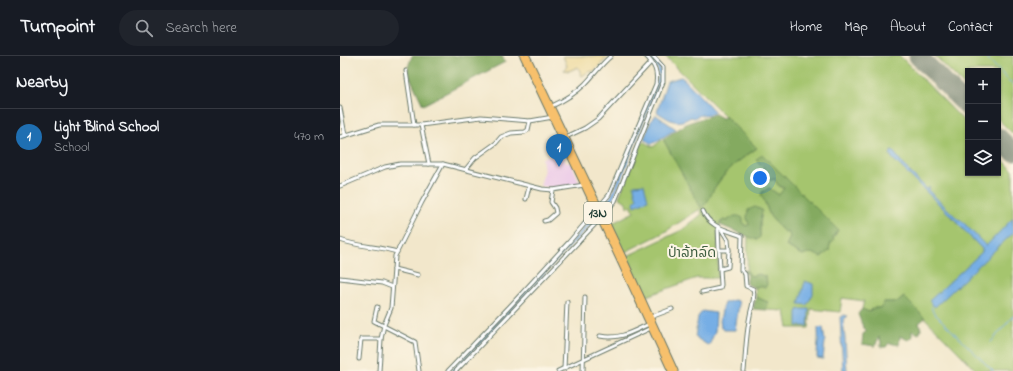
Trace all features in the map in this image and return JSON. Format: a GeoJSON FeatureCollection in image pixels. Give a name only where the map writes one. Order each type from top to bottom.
{"type":"FeatureCollection","features":[{"type":"Feature","properties":{"kind":"highway","name":"13N"},"geometry":{"type":"LineString","coordinates":[[523,56],[550,108]]}},
{"type":"Feature","properties":{"kind":"highway","name":"13N"},"geometry":{"type":"LineString","coordinates":[[528,56],[584,185],[598,209]]}},
{"type":"Feature","properties":{"kind":"highway","name":"13N"},"geometry":{"type":"LineString","coordinates":[[554,117],[566,137],[598,209],[651,317],[675,371]]}},
{"type":"Feature","properties":{"kind":"highway","name":"13N"},"geometry":{"type":"LineString","coordinates":[[602,217],[671,371]]}},
{"type":"Feature","properties":{"kind":"street"},"geometry":{"type":"LineString","coordinates":[[550,108],[564,100],[584,85],[611,56]]}},
{"type":"Feature","properties":{"kind":"street"},"geometry":{"type":"LineString","coordinates":[[448,371],[512,304],[609,195],[656,84],[656,68],[646,56]]}},
{"type":"Feature","properties":{"kind":"street"},"geometry":{"type":"LineString","coordinates":[[456,371],[602,217],[614,201],[663,82],[663,67],[653,56]]}},
{"type":"Feature","properties":{"kind":"street"},"geometry":{"type":"LineString","coordinates":[[566,137],[585,128],[598,119],[651,62]]}},
{"type":"Feature","properties":{"kind":"street"},"geometry":{"type":"LineString","coordinates":[[406,71],[414,125]]}},
{"type":"Feature","properties":{"kind":"street"},"geometry":{"type":"LineString","coordinates":[[340,108],[345,135]]}},
{"type":"Feature","properties":{"kind":"street"},"geometry":{"type":"LineString","coordinates":[[340,137],[379,125],[421,125],[482,117],[530,121],[554,117]]}},
{"type":"Feature","properties":{"kind":"street"},"geometry":{"type":"LineString","coordinates":[[466,169],[475,158],[496,143],[501,137],[510,133],[526,132],[530,121]]}},
{"type":"Feature","properties":{"kind":"street"},"geometry":{"type":"LineString","coordinates":[[421,125],[429,164]]}},
{"type":"Feature","properties":{"kind":"street"},"geometry":{"type":"LineString","coordinates":[[340,186],[386,167],[400,164],[443,164],[530,187],[553,190],[584,185]]}},
{"type":"Feature","properties":{"kind":"street"},"geometry":{"type":"LineString","coordinates":[[379,371],[381,339],[384,325],[391,308],[395,256],[443,164]]}},
{"type":"Feature","properties":{"kind":"street"},"geometry":{"type":"LineString","coordinates":[[526,198],[530,187]]}},
{"type":"Feature","properties":{"kind":"street"},"geometry":{"type":"LineString","coordinates":[[544,221],[548,220],[556,213],[551,202],[553,190]]}},
{"type":"Feature","properties":{"kind":"street"},"geometry":{"type":"LineString","coordinates":[[702,211],[708,221],[742,236],[741,270],[745,274],[746,286],[754,290],[754,298],[748,322],[744,371]]}},
{"type":"Feature","properties":{"kind":"street"},"geometry":{"type":"LineString","coordinates":[[719,227],[728,240],[729,250],[728,267],[720,269]]}},
{"type":"Feature","properties":{"kind":"street"},"geometry":{"type":"LineString","coordinates":[[702,292],[720,288],[719,227]]}},
{"type":"Feature","properties":{"kind":"street"},"geometry":{"type":"LineString","coordinates":[[340,240],[354,245],[379,247],[397,252]]}},
{"type":"Feature","properties":{"kind":"street"},"geometry":{"type":"LineString","coordinates":[[719,250],[729,250]]}},
{"type":"Feature","properties":{"kind":"street"},"geometry":{"type":"LineString","coordinates":[[394,269],[418,275]]}},
{"type":"Feature","properties":{"kind":"street"},"geometry":{"type":"LineString","coordinates":[[340,278],[382,284],[392,287]]}},
{"type":"Feature","properties":{"kind":"street"},"geometry":{"type":"LineString","coordinates":[[583,371],[585,297]]}},
{"type":"Feature","properties":{"kind":"street"},"geometry":{"type":"LineString","coordinates":[[564,368],[567,302]]}},
{"type":"Feature","properties":{"kind":"street"},"geometry":{"type":"LineString","coordinates":[[376,307],[374,322],[384,325],[414,342],[419,371]]}},
{"type":"Feature","properties":{"kind":"street"},"geometry":{"type":"LineString","coordinates":[[651,317],[672,309]]}},
{"type":"Feature","properties":{"kind":"street"},"geometry":{"type":"LineString","coordinates":[[600,336],[610,338],[623,336],[650,326]]}},
{"type":"Feature","properties":{"kind":"street"},"geometry":{"type":"LineString","coordinates":[[558,371],[650,326]]}},
{"type":"Feature","properties":{"kind":"street"},"geometry":{"type":"LineString","coordinates":[[359,359],[361,339],[381,339]]}},
{"type":"Feature","properties":{"kind":"shaded area"},"geometry":{"type":"Polygon","coordinates":[[[562,154],[566,163],[571,162],[580,184],[555,188],[540,186],[544,171],[542,158],[562,154]]]}},
{"type":"Feature","properties":{"kind":"green space"},"geometry":{"type":"Polygon","coordinates":[[[412,56],[502,56],[505,62],[423,105],[408,73],[408,67],[412,56]]]}},
{"type":"Feature","properties":{"kind":"green space","name":"ປ່າລ້ກລົດ"},"geometry":{"type":"Polygon","coordinates":[[[665,56],[900,56],[965,122],[965,176],[1001,176],[1001,158],[1013,170],[1013,371],[977,371],[904,297],[898,302],[884,302],[881,308],[874,308],[869,312],[862,309],[864,301],[842,298],[840,312],[811,309],[809,328],[788,328],[785,311],[766,310],[767,302],[756,297],[755,287],[761,286],[749,275],[747,271],[748,236],[757,240],[760,237],[762,210],[750,225],[745,226],[743,222],[720,222],[718,228],[718,278],[697,278],[644,297],[625,257],[682,230],[702,214],[700,209],[663,233],[623,253],[609,225],[634,212],[632,206],[627,207],[626,202],[619,197],[642,141],[653,147],[663,139],[702,207],[716,185],[737,163],[757,148],[665,56]],[[764,168],[763,175],[774,177],[778,185],[784,189],[779,195],[769,188],[764,200],[770,216],[784,232],[788,230],[790,237],[786,246],[803,255],[810,252],[816,255],[829,251],[830,244],[838,230],[764,168]]]}},
{"type":"Feature","properties":{"kind":"green space"},"geometry":{"type":"Polygon","coordinates":[[[935,56],[1013,56],[1013,134],[1001,122],[1001,68],[965,68],[965,86],[935,56]]]}},
{"type":"Feature","properties":{"kind":"green space"},"geometry":{"type":"Polygon","coordinates":[[[715,114],[722,118],[726,117],[757,148],[725,173],[704,206],[701,208],[663,139],[688,123],[715,114]]]}},
{"type":"Feature","properties":{"kind":"green space"},"geometry":{"type":"Polygon","coordinates":[[[762,154],[838,230],[833,237],[834,241],[830,244],[829,251],[821,257],[810,253],[803,255],[786,246],[790,237],[788,231],[784,232],[770,216],[761,196],[762,192],[769,188],[779,195],[784,188],[778,185],[774,178],[773,180],[768,180],[762,175],[764,168],[756,160],[762,154]]]}},
{"type":"Feature","properties":{"kind":"green space"},"geometry":{"type":"Polygon","coordinates":[[[755,207],[762,210],[760,237],[757,240],[720,225],[723,220],[727,221],[736,216],[743,218],[745,226],[749,225],[747,218],[748,210],[755,207]]]}},
{"type":"Feature","properties":{"kind":"green space"},"geometry":{"type":"Polygon","coordinates":[[[742,270],[747,271],[751,276],[759,274],[766,277],[767,284],[765,288],[761,286],[755,288],[747,284],[747,274],[742,270]]]}},
{"type":"Feature","properties":{"kind":"green space"},"geometry":{"type":"Polygon","coordinates":[[[756,297],[768,302],[766,310],[753,309],[756,297]]]}},
{"type":"Feature","properties":{"kind":"green space"},"geometry":{"type":"Polygon","coordinates":[[[904,297],[925,318],[919,323],[921,329],[919,334],[912,331],[912,338],[908,340],[900,336],[899,345],[889,343],[886,347],[881,347],[879,337],[875,346],[862,344],[863,334],[867,331],[863,327],[858,314],[862,309],[869,312],[874,308],[881,308],[884,302],[898,302],[904,297]]]}},
{"type":"Feature","properties":{"kind":"sand"},"geometry":{"type":"Polygon","coordinates":[[[563,56],[609,56],[594,71],[588,72],[582,76],[578,67],[569,71],[564,70],[567,66],[563,56]]]}},
{"type":"Feature","properties":{"kind":"water"},"geometry":{"type":"Polygon","coordinates":[[[681,77],[715,112],[694,118],[691,117],[686,120],[673,121],[657,112],[667,81],[681,77]]]}},
{"type":"Feature","properties":{"kind":"water"},"geometry":{"type":"Polygon","coordinates":[[[656,115],[676,129],[652,144],[644,139],[652,119],[656,115]]]}},
{"type":"Feature","properties":{"kind":"water"},"geometry":{"type":"Polygon","coordinates":[[[892,150],[908,170],[927,189],[930,187],[928,190],[959,220],[960,219],[986,246],[1013,218],[1013,233],[935,307],[929,301],[982,252],[982,249],[957,222],[892,158],[890,154],[892,150]]]}},
{"type":"Feature","properties":{"kind":"water"},"geometry":{"type":"Polygon","coordinates":[[[644,184],[648,200],[635,206],[634,202],[637,199],[634,185],[644,184]]]}},
{"type":"Feature","properties":{"kind":"water"},"geometry":{"type":"Polygon","coordinates":[[[805,281],[813,284],[813,294],[807,305],[799,304],[805,281]]]}},
{"type":"Feature","properties":{"kind":"water"},"geometry":{"type":"Polygon","coordinates":[[[734,300],[738,301],[739,304],[735,330],[724,330],[721,328],[720,320],[724,303],[734,300]]]}},
{"type":"Feature","properties":{"kind":"water"},"geometry":{"type":"Polygon","coordinates":[[[799,309],[809,309],[808,326],[797,326],[797,312],[799,309]]]}},
{"type":"Feature","properties":{"kind":"water"},"geometry":{"type":"Polygon","coordinates":[[[702,311],[716,313],[715,331],[709,346],[695,337],[698,317],[702,311]]]}},
{"type":"Feature","properties":{"kind":"water"},"geometry":{"type":"Polygon","coordinates":[[[844,315],[848,316],[843,320],[847,371],[843,371],[840,317],[844,315]]]}},
{"type":"Feature","properties":{"kind":"water"},"geometry":{"type":"Polygon","coordinates":[[[823,327],[825,342],[823,359],[817,358],[818,328],[823,327]]]}},
{"type":"Feature","properties":{"kind":"waterway"},"geometry":{"type":"LineString","coordinates":[[606,205],[613,196],[660,77],[659,68],[650,56]]}},
{"type":"Feature","properties":{"kind":"waterway"},"geometry":{"type":"LineString","coordinates":[[985,56],[1013,85]]}},
{"type":"Feature","properties":{"kind":"waterway"},"geometry":{"type":"LineString","coordinates":[[453,371],[593,220]]}},
{"type":"Feature","properties":{"kind":"waterway"},"geometry":{"type":"LineString","coordinates":[[932,306],[932,310],[935,314],[993,371]]}},
{"type":"Feature","properties":{"kind":"waterway"},"geometry":{"type":"LineString","coordinates":[[991,342],[1013,316]]}},
{"type":"Feature","properties":{"kind":"runway"},"geometry":{"type":"LineString","coordinates":[[918,56],[965,104]]}},
{"type":"Feature","properties":{"kind":"runway"},"geometry":{"type":"LineString","coordinates":[[1001,140],[1013,152]]}},
{"type":"Feature","properties":{"kind":"place","name":"Light Blind School"},"geometry":{"type":"Point","coordinates":[559,167]}}]}
